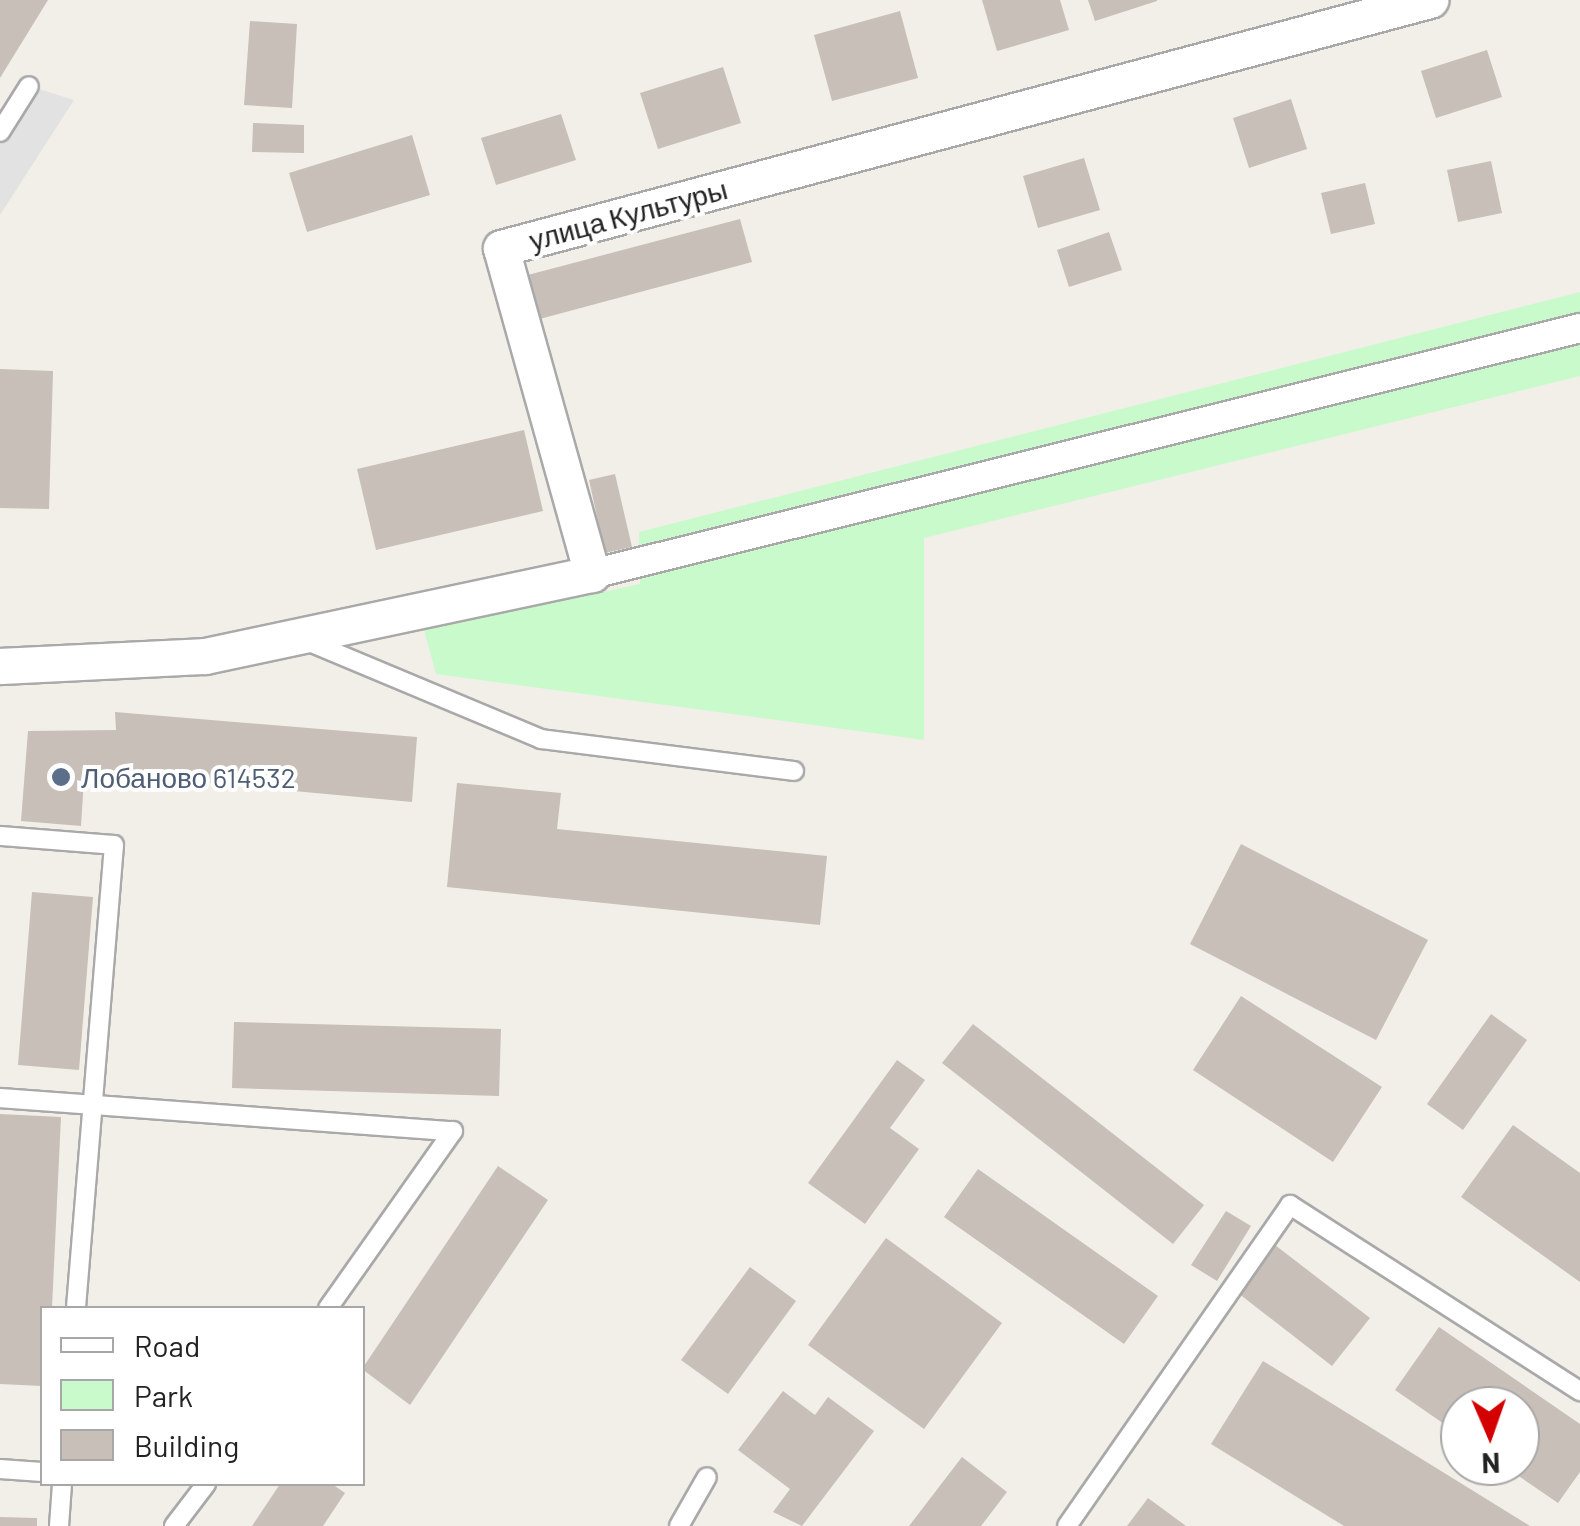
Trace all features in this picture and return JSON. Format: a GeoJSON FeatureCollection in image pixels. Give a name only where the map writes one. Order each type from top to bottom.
{"type":"FeatureCollection","features":[{"type":"Feature","properties":{"kind":"street","name":"улица Культуры"},"geometry":{"type":"LineString","coordinates":[[592,574],[502,248],[1430,0]]}},
{"type":"Feature","properties":{"kind":"street"},"geometry":{"type":"LineString","coordinates":[[0,666],[205,656],[298,637],[592,574],[1580,328]]}},
{"type":"Feature","properties":{"kind":"lane"},"geometry":{"type":"LineString","coordinates":[[0,132],[29,86]]}},
{"type":"Feature","properties":{"kind":"lane"},"geometry":{"type":"LineString","coordinates":[[298,637],[541,739],[794,771]]}},
{"type":"Feature","properties":{"kind":"lane"},"geometry":{"type":"LineString","coordinates":[[0,836],[114,844],[76,1306]]}},
{"type":"Feature","properties":{"kind":"lane"},"geometry":{"type":"LineString","coordinates":[[0,1098],[453,1130],[329,1306]]}},
{"type":"Feature","properties":{"kind":"lane"},"geometry":{"type":"LineString","coordinates":[[1067,1526],[1290,1205],[1580,1391]]}},
{"type":"Feature","properties":{"kind":"lane"},"geometry":{"type":"LineString","coordinates":[[0,1469],[40,1472]]}},
{"type":"Feature","properties":{"kind":"lane"},"geometry":{"type":"LineString","coordinates":[[679,1526],[707,1476]]}},
{"type":"Feature","properties":{"kind":"lane"},"geometry":{"type":"LineString","coordinates":[[59,1526],[62,1486]]}},
{"type":"Feature","properties":{"kind":"lane"},"geometry":{"type":"LineString","coordinates":[[174,1526],[204,1486]]}},
{"type":"Feature","properties":{"kind":"green space"},"geometry":{"type":"Polygon","coordinates":[[[1580,292],[1580,376],[924,538],[924,740],[436,674],[424,630],[640,584],[639,532],[1580,292]]]}},
{"type":"Feature","properties":{"kind":"shaded area"},"geometry":{"type":"Polygon","coordinates":[[[29,86],[74,100],[0,215],[0,122],[29,86]]]}},
{"type":"Feature","properties":{"kind":"building"},"geometry":{"type":"Polygon","coordinates":[[[0,0],[48,0],[0,78],[0,0]]]}},
{"type":"Feature","properties":{"kind":"building"},"geometry":{"type":"Polygon","coordinates":[[[982,0],[1060,0],[1069,30],[997,51],[982,0]]]}},
{"type":"Feature","properties":{"kind":"building"},"geometry":{"type":"Polygon","coordinates":[[[1088,0],[1157,0],[1157,1],[1095,21],[1088,0]]]}},
{"type":"Feature","properties":{"kind":"building"},"geometry":{"type":"Polygon","coordinates":[[[900,11],[918,78],[832,101],[814,35],[900,11]]]}},
{"type":"Feature","properties":{"kind":"building"},"geometry":{"type":"Polygon","coordinates":[[[250,21],[297,24],[292,108],[244,105],[250,21]]]}},
{"type":"Feature","properties":{"kind":"building"},"geometry":{"type":"Polygon","coordinates":[[[1487,50],[1502,97],[1436,118],[1421,71],[1487,50]]]}},
{"type":"Feature","properties":{"kind":"building"},"geometry":{"type":"Polygon","coordinates":[[[723,67],[741,123],[658,149],[640,93],[723,67]]]}},
{"type":"Feature","properties":{"kind":"building"},"geometry":{"type":"Polygon","coordinates":[[[1291,99],[1307,149],[1249,168],[1233,118],[1291,99]]]}},
{"type":"Feature","properties":{"kind":"building"},"geometry":{"type":"Polygon","coordinates":[[[561,114],[576,160],[496,185],[481,138],[561,114]]]}},
{"type":"Feature","properties":{"kind":"building"},"geometry":{"type":"Polygon","coordinates":[[[253,123],[304,125],[304,153],[252,152],[253,123]]]}},
{"type":"Feature","properties":{"kind":"building"},"geometry":{"type":"Polygon","coordinates":[[[412,135],[430,195],[307,232],[289,173],[412,135]]]}},
{"type":"Feature","properties":{"kind":"building"},"geometry":{"type":"Polygon","coordinates":[[[1084,158],[1100,210],[1038,228],[1023,176],[1084,158]]]}},
{"type":"Feature","properties":{"kind":"building"},"geometry":{"type":"Polygon","coordinates":[[[1491,161],[1502,213],[1458,222],[1447,170],[1491,161]]]}},
{"type":"Feature","properties":{"kind":"building"},"geometry":{"type":"Polygon","coordinates":[[[1365,183],[1375,224],[1331,234],[1321,193],[1365,183]]]}},
{"type":"Feature","properties":{"kind":"building"},"geometry":{"type":"Polygon","coordinates":[[[740,219],[752,262],[536,320],[524,276],[740,219]]]}},
{"type":"Feature","properties":{"kind":"building"},"geometry":{"type":"Polygon","coordinates":[[[1109,232],[1122,270],[1069,287],[1057,250],[1109,232]]]}},
{"type":"Feature","properties":{"kind":"building"},"geometry":{"type":"Polygon","coordinates":[[[0,369],[53,371],[49,509],[0,508],[0,369]]]}},
{"type":"Feature","properties":{"kind":"building"},"geometry":{"type":"Polygon","coordinates":[[[524,430],[543,511],[376,550],[357,469],[524,430]]]}},
{"type":"Feature","properties":{"kind":"building"},"geometry":{"type":"Polygon","coordinates":[[[615,474],[632,547],[605,553],[589,480],[615,474]]]}},
{"type":"Feature","properties":{"kind":"building"},"geometry":{"type":"Polygon","coordinates":[[[115,712],[417,737],[412,802],[112,774],[84,779],[81,826],[21,821],[28,731],[116,730],[115,712]]]}},
{"type":"Feature","properties":{"kind":"building"},"geometry":{"type":"Polygon","coordinates":[[[457,783],[561,793],[557,829],[827,856],[820,925],[447,887],[457,783]]]}},
{"type":"Feature","properties":{"kind":"building"},"geometry":{"type":"Polygon","coordinates":[[[1241,844],[1428,940],[1376,1040],[1190,944],[1241,844]]]}},
{"type":"Feature","properties":{"kind":"building"},"geometry":{"type":"Polygon","coordinates":[[[32,892],[93,897],[79,1070],[18,1065],[32,892]]]}},
{"type":"Feature","properties":{"kind":"building"},"geometry":{"type":"Polygon","coordinates":[[[1241,996],[1382,1087],[1333,1162],[1193,1070],[1241,996]]]}},
{"type":"Feature","properties":{"kind":"building"},"geometry":{"type":"Polygon","coordinates":[[[1491,1014],[1527,1040],[1463,1130],[1427,1104],[1491,1014]]]}},
{"type":"Feature","properties":{"kind":"building"},"geometry":{"type":"Polygon","coordinates":[[[234,1022],[501,1029],[499,1096],[232,1088],[234,1022]]]}},
{"type":"Feature","properties":{"kind":"building"},"geometry":{"type":"Polygon","coordinates":[[[973,1024],[1204,1205],[1173,1244],[942,1063],[973,1024]]]}},
{"type":"Feature","properties":{"kind":"building"},"geometry":{"type":"Polygon","coordinates":[[[897,1060],[925,1080],[890,1128],[919,1149],[865,1224],[808,1183],[897,1060]]]}},
{"type":"Feature","properties":{"kind":"building"},"geometry":{"type":"Polygon","coordinates":[[[0,1114],[61,1117],[52,1306],[40,1306],[40,1386],[0,1384],[0,1114]]]}},
{"type":"Feature","properties":{"kind":"building"},"geometry":{"type":"Polygon","coordinates":[[[1513,1125],[1580,1173],[1580,1282],[1461,1197],[1513,1125]]]}},
{"type":"Feature","properties":{"kind":"building"},"geometry":{"type":"Polygon","coordinates":[[[498,1166],[548,1200],[410,1405],[365,1371],[365,1365],[498,1166]]]}},
{"type":"Feature","properties":{"kind":"building"},"geometry":{"type":"Polygon","coordinates":[[[978,1169],[1158,1296],[1124,1344],[944,1217],[978,1169]]]}},
{"type":"Feature","properties":{"kind":"building"},"geometry":{"type":"Polygon","coordinates":[[[1226,1211],[1251,1226],[1217,1281],[1191,1265],[1226,1211]]]}},
{"type":"Feature","properties":{"kind":"building"},"geometry":{"type":"Polygon","coordinates":[[[886,1238],[1002,1323],[924,1429],[808,1345],[886,1238]]]}},
{"type":"Feature","properties":{"kind":"building"},"geometry":{"type":"Polygon","coordinates":[[[1275,1245],[1370,1318],[1332,1366],[1238,1293],[1275,1245]]]}},
{"type":"Feature","properties":{"kind":"building"},"geometry":{"type":"Polygon","coordinates":[[[750,1267],[796,1301],[728,1394],[681,1360],[750,1267]]]}},
{"type":"Feature","properties":{"kind":"building"},"geometry":{"type":"Polygon","coordinates":[[[1439,1327],[1525,1386],[1440,1386],[1440,1421],[1395,1390],[1439,1327]]]}},
{"type":"Feature","properties":{"kind":"building"},"geometry":{"type":"Polygon","coordinates":[[[1263,1361],[1440,1470],[1440,1486],[1465,1486],[1530,1526],[1344,1526],[1211,1444],[1263,1361]]]}},
{"type":"Feature","properties":{"kind":"building"},"geometry":{"type":"Polygon","coordinates":[[[783,1391],[815,1415],[828,1397],[874,1431],[802,1526],[773,1512],[790,1489],[738,1450],[783,1391]]]}},
{"type":"Feature","properties":{"kind":"building"},"geometry":{"type":"Polygon","coordinates":[[[1540,1396],[1580,1424],[1580,1472],[1558,1503],[1533,1486],[1540,1486],[1540,1396]]]}},
{"type":"Feature","properties":{"kind":"building"},"geometry":{"type":"Polygon","coordinates":[[[962,1457],[1007,1492],[981,1526],[909,1526],[962,1457]]]}},
{"type":"Feature","properties":{"kind":"building"},"geometry":{"type":"Polygon","coordinates":[[[279,1486],[335,1486],[345,1493],[323,1526],[252,1526],[279,1486]]]}},
{"type":"Feature","properties":{"kind":"building"},"geometry":{"type":"Polygon","coordinates":[[[1148,1498],[1186,1526],[1127,1526],[1148,1498]]]}},
{"type":"Feature","properties":{"kind":"building"},"geometry":{"type":"Polygon","coordinates":[[[0,1517],[37,1518],[37,1526],[0,1526],[0,1517]]]}},
{"type":"Feature","properties":{"kind":"place","name":"Лобаново 614532"},"geometry":{"type":"Point","coordinates":[61,777]}}]}
